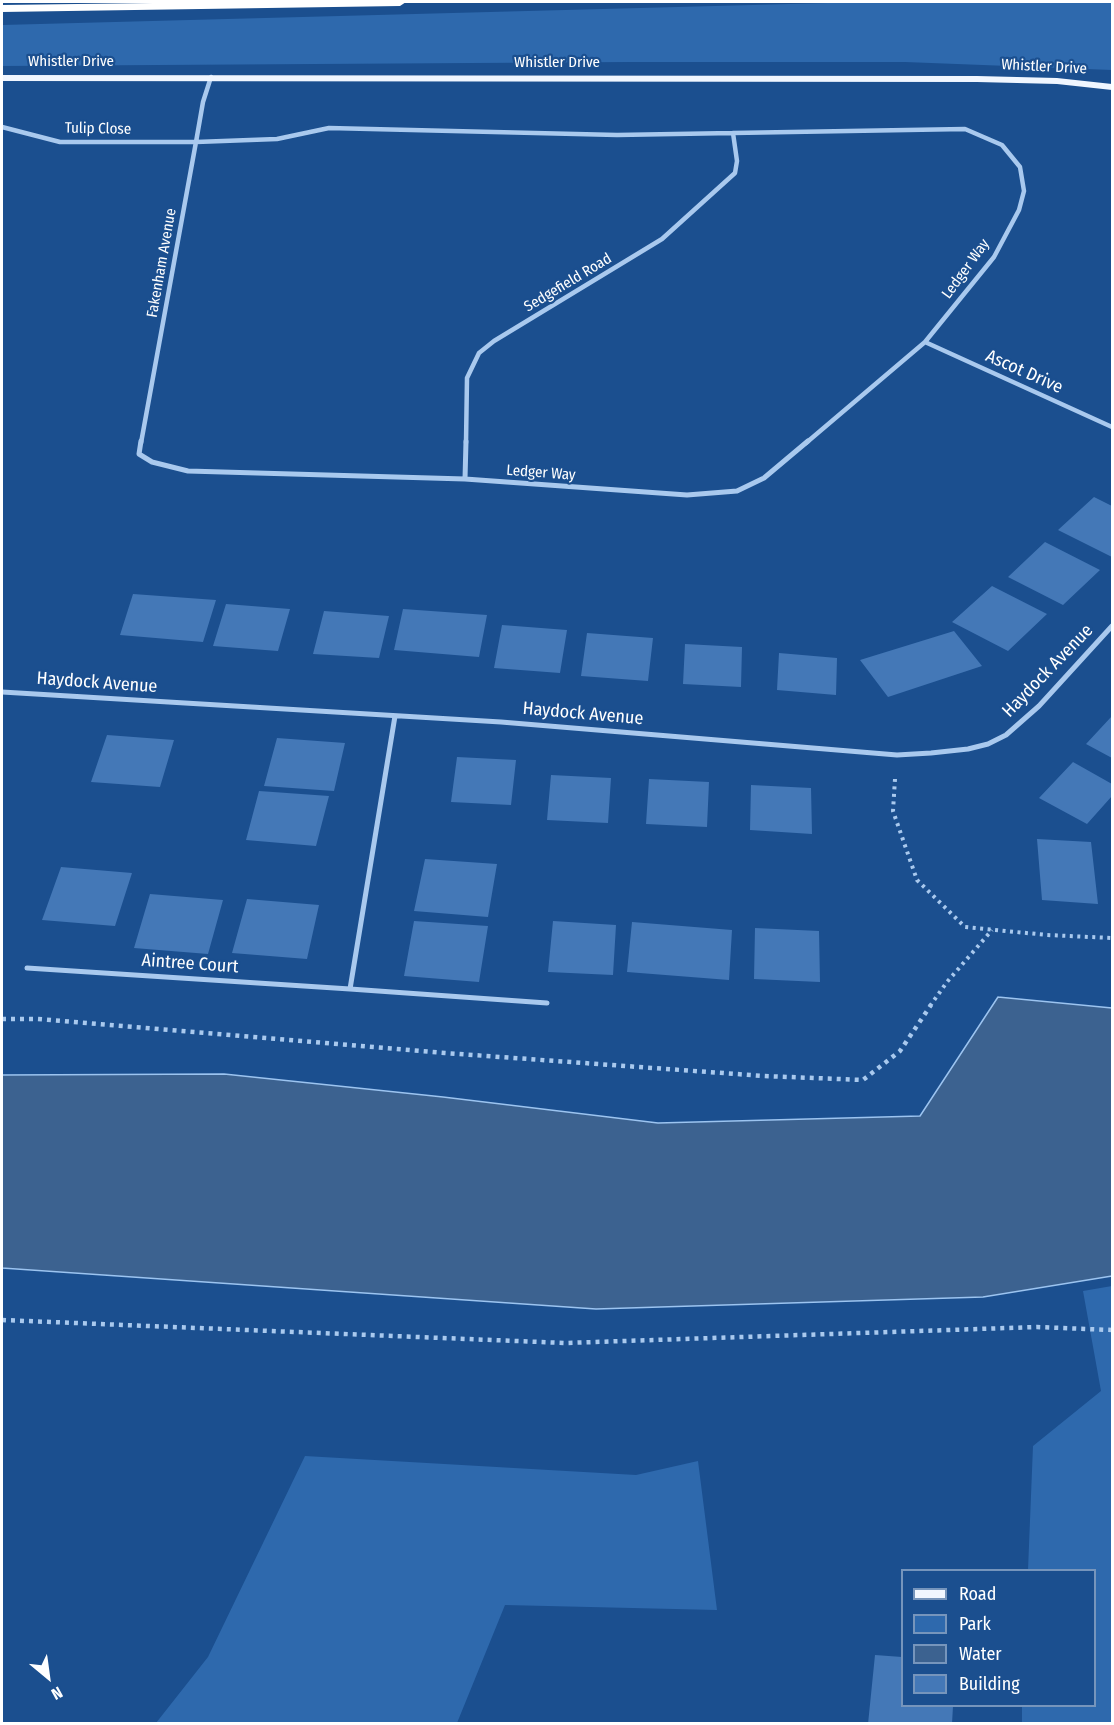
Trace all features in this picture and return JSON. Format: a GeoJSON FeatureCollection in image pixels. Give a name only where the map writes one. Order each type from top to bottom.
{"type":"FeatureCollection","features":[{"type":"Feature","properties":{"kind":"highway"},"geometry":{"type":"LineString","coordinates":[[2,9],[400,2]]}},
{"type":"Feature","properties":{"kind":"main road","name":"Whistler Drive"},"geometry":{"type":"LineString","coordinates":[[2,78],[966,79],[1057,81],[1113,87]]}},
{"type":"Feature","properties":{"kind":"street","name":"Fakenham Avenue"},"geometry":{"type":"LineString","coordinates":[[139,454],[196,142],[211,77]]}},
{"type":"Feature","properties":{"kind":"street","name":"Tulip Close"},"geometry":{"type":"LineString","coordinates":[[2,127],[60,142],[196,142]]}},
{"type":"Feature","properties":{"kind":"street","name":"Ledger Way"},"geometry":{"type":"LineString","coordinates":[[139,454],[152,462],[188,471],[465,479],[687,495],[737,491],[764,478],[925,342],[994,257],[1019,210],[1024,191],[1020,167],[1002,144],[965,129],[606,135],[329,128],[277,139],[196,142]]}},
{"type":"Feature","properties":{"kind":"street","name":"Sedgefield Road"},"geometry":{"type":"LineString","coordinates":[[465,479],[467,378],[479,353],[494,341],[662,239],[727,182],[735,172],[737,161],[733,133]]}},
{"type":"Feature","properties":{"kind":"street","name":"Ascot Drive"},"geometry":{"type":"LineString","coordinates":[[925,342],[1113,427]]}},
{"type":"Feature","properties":{"kind":"street","name":"Haydock Avenue"},"geometry":{"type":"LineString","coordinates":[[2,692],[501,722],[897,754],[968,749],[988,744],[1006,735],[1038,706],[1113,626]]}},
{"type":"Feature","properties":{"kind":"street"},"geometry":{"type":"LineString","coordinates":[[350,989],[395,717]]}},
{"type":"Feature","properties":{"kind":"street","name":"Aintree Court"},"geometry":{"type":"LineString","coordinates":[[27,968],[548,1003]]}},
{"type":"Feature","properties":{"kind":"path"},"geometry":{"type":"LineString","coordinates":[[897,754],[893,811],[917,880],[965,927],[1113,938]]}},
{"type":"Feature","properties":{"kind":"path"},"geometry":{"type":"LineString","coordinates":[[2,1019],[38,1019],[433,1052],[764,1076],[863,1080],[900,1051],[947,982],[992,930]]}},
{"type":"Feature","properties":{"kind":"path"},"geometry":{"type":"LineString","coordinates":[[2,1320],[565,1343],[1037,1327],[1113,1330]]}},
{"type":"Feature","properties":{"kind":"green space"},"geometry":{"type":"Polygon","coordinates":[[[865,2],[1112,2],[1112,70],[905,62],[2,66],[2,25],[865,2]]]}},
{"type":"Feature","properties":{"kind":"green space"},"geometry":{"type":"Polygon","coordinates":[[[1112,1286],[1112,1723],[1022,1723],[1022,1707],[1096,1707],[1096,1569],[1028,1569],[1033,1446],[1101,1391],[1083,1291],[1112,1286]]]}},
{"type":"Feature","properties":{"kind":"green space"},"geometry":{"type":"Polygon","coordinates":[[[305,1456],[636,1475],[698,1461],[717,1610],[505,1605],[457,1723],[156,1723],[208,1657],[305,1456]]]}},
{"type":"Feature","properties":{"kind":"water"},"geometry":{"type":"Polygon","coordinates":[[[998,997],[1112,1008],[1112,1276],[983,1297],[596,1309],[2,1268],[2,1075],[224,1074],[658,1123],[920,1116],[998,997]]]}},
{"type":"Feature","properties":{"kind":"building"},"geometry":{"type":"Polygon","coordinates":[[[1094,497],[1112,506],[1112,557],[1058,530],[1094,497]]]}},
{"type":"Feature","properties":{"kind":"building"},"geometry":{"type":"Polygon","coordinates":[[[1045,542],[1100,570],[1063,605],[1008,577],[1045,542]]]}},
{"type":"Feature","properties":{"kind":"building"},"geometry":{"type":"Polygon","coordinates":[[[992,586],[1047,614],[1008,651],[952,622],[992,586]]]}},
{"type":"Feature","properties":{"kind":"building"},"geometry":{"type":"Polygon","coordinates":[[[133,594],[216,600],[203,642],[120,635],[133,594]]]}},
{"type":"Feature","properties":{"kind":"building"},"geometry":{"type":"Polygon","coordinates":[[[226,604],[290,609],[278,651],[213,646],[226,604]]]}},
{"type":"Feature","properties":{"kind":"building"},"geometry":{"type":"Polygon","coordinates":[[[403,609],[487,615],[479,657],[394,650],[403,609]]]}},
{"type":"Feature","properties":{"kind":"building"},"geometry":{"type":"Polygon","coordinates":[[[324,611],[389,616],[379,658],[313,654],[324,611]]]}},
{"type":"Feature","properties":{"kind":"building"},"geometry":{"type":"Polygon","coordinates":[[[502,625],[567,630],[560,673],[494,668],[502,625]]]}},
{"type":"Feature","properties":{"kind":"building"},"geometry":{"type":"Polygon","coordinates":[[[954,631],[982,666],[888,697],[860,660],[954,631]]]}},
{"type":"Feature","properties":{"kind":"building"},"geometry":{"type":"Polygon","coordinates":[[[587,633],[653,638],[648,681],[581,676],[587,633]]]}},
{"type":"Feature","properties":{"kind":"building"},"geometry":{"type":"Polygon","coordinates":[[[685,644],[742,647],[741,687],[683,684],[685,644]]]}},
{"type":"Feature","properties":{"kind":"building"},"geometry":{"type":"Polygon","coordinates":[[[779,653],[837,658],[836,695],[777,690],[779,653]]]}},
{"type":"Feature","properties":{"kind":"building"},"geometry":{"type":"Polygon","coordinates":[[[1112,716],[1112,758],[1086,744],[1112,716]]]}},
{"type":"Feature","properties":{"kind":"building"},"geometry":{"type":"Polygon","coordinates":[[[107,735],[174,740],[160,787],[91,782],[107,735]]]}},
{"type":"Feature","properties":{"kind":"building"},"geometry":{"type":"Polygon","coordinates":[[[277,738],[345,743],[334,791],[264,786],[277,738]]]}},
{"type":"Feature","properties":{"kind":"building"},"geometry":{"type":"Polygon","coordinates":[[[457,757],[516,760],[511,805],[451,802],[457,757]]]}},
{"type":"Feature","properties":{"kind":"building"},"geometry":{"type":"Polygon","coordinates":[[[1073,762],[1112,784],[1112,796],[1087,824],[1039,798],[1073,762]]]}},
{"type":"Feature","properties":{"kind":"building"},"geometry":{"type":"Polygon","coordinates":[[[551,775],[611,778],[608,823],[547,820],[551,775]]]}},
{"type":"Feature","properties":{"kind":"building"},"geometry":{"type":"Polygon","coordinates":[[[649,779],[709,782],[707,827],[646,824],[649,779]]]}},
{"type":"Feature","properties":{"kind":"building"},"geometry":{"type":"Polygon","coordinates":[[[751,785],[811,788],[812,834],[750,830],[751,785]]]}},
{"type":"Feature","properties":{"kind":"building"},"geometry":{"type":"Polygon","coordinates":[[[259,791],[329,796],[316,846],[246,840],[259,791]]]}},
{"type":"Feature","properties":{"kind":"building"},"geometry":{"type":"Polygon","coordinates":[[[1037,839],[1091,842],[1098,904],[1042,900],[1037,839]]]}},
{"type":"Feature","properties":{"kind":"building"},"geometry":{"type":"Polygon","coordinates":[[[425,859],[497,864],[488,917],[414,911],[425,859]]]}},
{"type":"Feature","properties":{"kind":"building"},"geometry":{"type":"Polygon","coordinates":[[[61,867],[132,873],[115,926],[42,920],[61,867]]]}},
{"type":"Feature","properties":{"kind":"building"},"geometry":{"type":"Polygon","coordinates":[[[150,894],[223,900],[208,954],[134,948],[150,894]]]}},
{"type":"Feature","properties":{"kind":"building"},"geometry":{"type":"Polygon","coordinates":[[[247,899],[319,905],[307,959],[232,953],[247,899]]]}},
{"type":"Feature","properties":{"kind":"building"},"geometry":{"type":"Polygon","coordinates":[[[414,921],[488,926],[479,982],[404,976],[414,921]]]}},
{"type":"Feature","properties":{"kind":"building"},"geometry":{"type":"Polygon","coordinates":[[[553,921],[616,925],[613,975],[548,972],[553,921]]]}},
{"type":"Feature","properties":{"kind":"building"},"geometry":{"type":"Polygon","coordinates":[[[632,922],[732,930],[729,980],[627,972],[632,922]]]}},
{"type":"Feature","properties":{"kind":"building"},"geometry":{"type":"Polygon","coordinates":[[[755,928],[819,931],[820,982],[754,979],[755,928]]]}},
{"type":"Feature","properties":{"kind":"building"},"geometry":{"type":"Polygon","coordinates":[[[875,1655],[901,1657],[901,1707],[953,1707],[952,1724],[868,1724],[875,1655]]]}}]}
